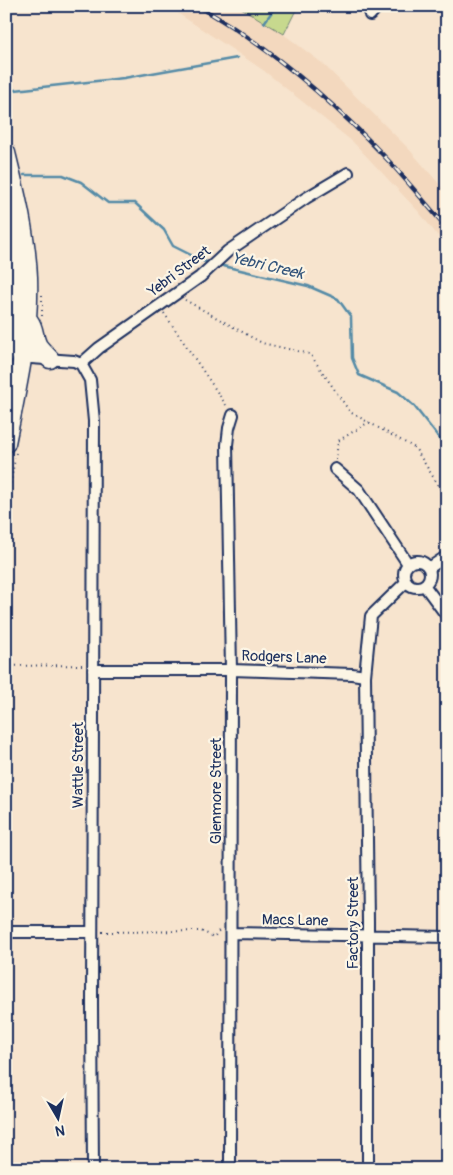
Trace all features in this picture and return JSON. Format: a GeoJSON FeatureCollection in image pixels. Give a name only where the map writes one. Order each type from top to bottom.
{"type":"FeatureCollection","features":[{"type":"Feature","properties":{"kind":"highway"},"geometry":{"type":"LineString","coordinates":[[6,153],[24,230],[28,277],[27,319],[11,356]]}},
{"type":"Feature","properties":{"kind":"highway"},"geometry":{"type":"LineString","coordinates":[[6,226],[11,285],[11,356],[6,443]]}},
{"type":"Feature","properties":{"kind":"highway"},"geometry":{"type":"LineString","coordinates":[[27,319],[34,327],[34,337],[38,345],[50,359]]}},
{"type":"Feature","properties":{"kind":"street"},"geometry":{"type":"LineString","coordinates":[[370,15],[378,6]]}},
{"type":"Feature","properties":{"kind":"street","name":"Yebri Street"},"geometry":{"type":"LineString","coordinates":[[81,364],[99,348],[200,277],[228,251],[348,173]]}},
{"type":"Feature","properties":{"kind":"street"},"geometry":{"type":"LineString","coordinates":[[11,356],[81,364]]}},
{"type":"Feature","properties":{"kind":"street","name":"Wattle Street"},"geometry":{"type":"LineString","coordinates":[[81,364],[90,380],[94,421],[93,1169]]}},
{"type":"Feature","properties":{"kind":"street","name":"Glenmore Street"},"geometry":{"type":"LineString","coordinates":[[230,1169],[232,934],[231,670],[227,445],[232,415]]}},
{"type":"Feature","properties":{"kind":"street"},"geometry":{"type":"LineString","coordinates":[[336,469],[358,490],[408,564]]}},
{"type":"Feature","properties":{"kind":"street"},"geometry":{"type":"LineString","coordinates":[[429,568],[447,556]]}},
{"type":"Feature","properties":{"kind":"street"},"geometry":{"type":"LineString","coordinates":[[420,560],[429,568],[430,579],[424,585],[417,587],[406,582],[404,570],[408,564],[420,560]]}},
{"type":"Feature","properties":{"kind":"street"},"geometry":{"type":"LineString","coordinates":[[365,676],[372,616],[406,582]]}},
{"type":"Feature","properties":{"kind":"street"},"geometry":{"type":"LineString","coordinates":[[424,585],[447,616]]}},
{"type":"Feature","properties":{"kind":"street","name":"Rodgers Lane"},"geometry":{"type":"LineString","coordinates":[[93,670],[231,670],[365,676]]}},
{"type":"Feature","properties":{"kind":"street","name":"Factory Street"},"geometry":{"type":"LineString","coordinates":[[365,676],[368,1169]]}},
{"type":"Feature","properties":{"kind":"street"},"geometry":{"type":"LineString","coordinates":[[6,932],[92,932]]}},
{"type":"Feature","properties":{"kind":"street","name":"Macs Lane"},"geometry":{"type":"LineString","coordinates":[[232,934],[447,938]]}},
{"type":"Feature","properties":{"kind":"path"},"geometry":{"type":"LineString","coordinates":[[178,291],[184,300],[262,343],[310,354],[350,412],[415,448],[447,499]]}},
{"type":"Feature","properties":{"kind":"path"},"geometry":{"type":"LineString","coordinates":[[164,313],[232,415]]}},
{"type":"Feature","properties":{"kind":"path"},"geometry":{"type":"LineString","coordinates":[[336,469],[338,441],[369,422]]}},
{"type":"Feature","properties":{"kind":"path"},"geometry":{"type":"LineString","coordinates":[[6,666],[86,665],[93,670]]}},
{"type":"Feature","properties":{"kind":"path"},"geometry":{"type":"LineString","coordinates":[[92,932],[201,931],[214,938],[224,924]]}},
{"type":"Feature","properties":{"kind":"shaded area"},"geometry":{"type":"Polygon","coordinates":[[[167,6],[243,6],[254,12],[322,63],[408,148],[447,193],[447,247],[418,211],[353,142],[263,70],[167,6]]]}},
{"type":"Feature","properties":{"kind":"green space"},"geometry":{"type":"Polygon","coordinates":[[[238,6],[298,6],[284,34],[238,6]]]}},
{"type":"Feature","properties":{"kind":"waterway"},"geometry":{"type":"LineString","coordinates":[[264,23],[276,6]]}},
{"type":"Feature","properties":{"kind":"waterway"},"geometry":{"type":"LineString","coordinates":[[6,91],[124,78],[237,58]]}},
{"type":"Feature","properties":{"kind":"waterway","name":"Yebri Creek"},"geometry":{"type":"LineString","coordinates":[[24,175],[63,175],[81,182],[108,203],[135,203],[164,230],[173,246],[211,263]]}},
{"type":"Feature","properties":{"kind":"waterway","name":"Yebri Creek"},"geometry":{"type":"LineString","coordinates":[[219,265],[308,286],[338,299],[351,317],[352,358],[359,375],[398,392],[414,406],[447,448]]}},
{"type":"Feature","properties":{"kind":"railway"},"geometry":{"type":"LineString","coordinates":[[198,6],[249,38],[320,94],[384,156],[447,228]]}}]}
